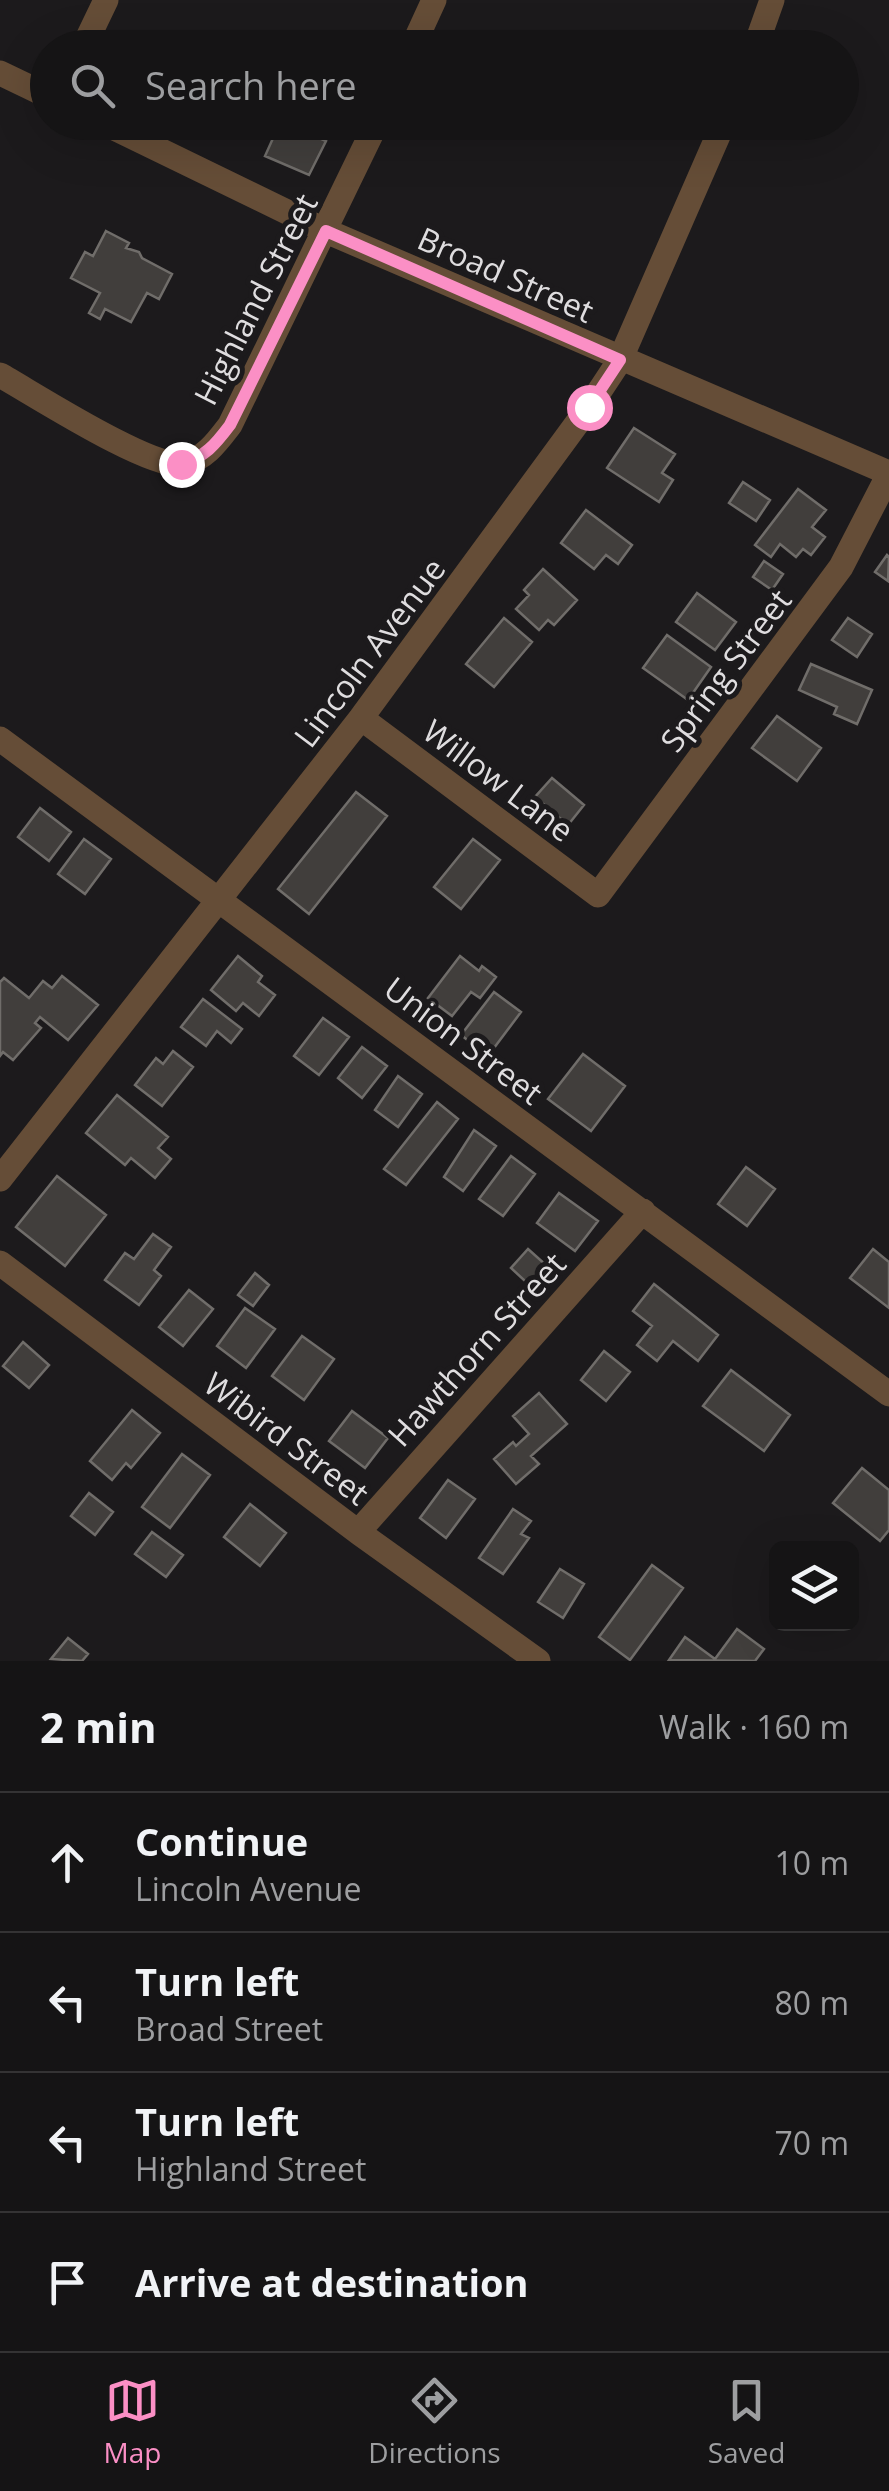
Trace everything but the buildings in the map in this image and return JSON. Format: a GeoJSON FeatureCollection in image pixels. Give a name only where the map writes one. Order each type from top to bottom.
{"type":"FeatureCollection","features":[{"type":"Feature","properties":{"kind":"street"},"geometry":{"type":"LineString","coordinates":[[92,30],[106,0]]}},
{"type":"Feature","properties":{"kind":"street"},"geometry":{"type":"LineString","coordinates":[[420,30],[434,0]]}},
{"type":"Feature","properties":{"kind":"street"},"geometry":{"type":"LineString","coordinates":[[761,30],[772,0]]}},
{"type":"Feature","properties":{"kind":"street"},"geometry":{"type":"LineString","coordinates":[[0,73],[30,87]]}},
{"type":"Feature","properties":{"kind":"street","name":"Broad Street"},"geometry":{"type":"LineString","coordinates":[[139,140],[326,231],[889,474]]}},
{"type":"Feature","properties":{"kind":"street","name":"Highland Street"},"geometry":{"type":"LineString","coordinates":[[0,375],[165,464],[198,459],[214,447],[230,425],[369,140]]}},
{"type":"Feature","properties":{"kind":"street","name":"Lincoln Avenue"},"geometry":{"type":"LineString","coordinates":[[0,1179],[361,718],[546,468],[620,360],[716,140]]}},
{"type":"Feature","properties":{"kind":"street","name":"Spring Street"},"geometry":{"type":"LineString","coordinates":[[598,895],[841,568],[889,474]]}},
{"type":"Feature","properties":{"kind":"street","name":"Willow Lane"},"geometry":{"type":"LineString","coordinates":[[361,718],[598,895]]}},
{"type":"Feature","properties":{"kind":"street","name":"Union Street"},"geometry":{"type":"LineString","coordinates":[[0,739],[889,1394]]}},
{"type":"Feature","properties":{"kind":"street","name":"Hawthorn Street"},"geometry":{"type":"LineString","coordinates":[[358,1532],[642,1211]]}},
{"type":"Feature","properties":{"kind":"street","name":"Wibird Street"},"geometry":{"type":"LineString","coordinates":[[0,1263],[358,1532],[538,1661]]}},
{"type":"Feature","properties":{"kind":"route"},"geometry":{"type":"LineString","coordinates":[[181,464],[198,459],[214,447],[230,425],[326,231],[620,360],[589,407]]}}]}
